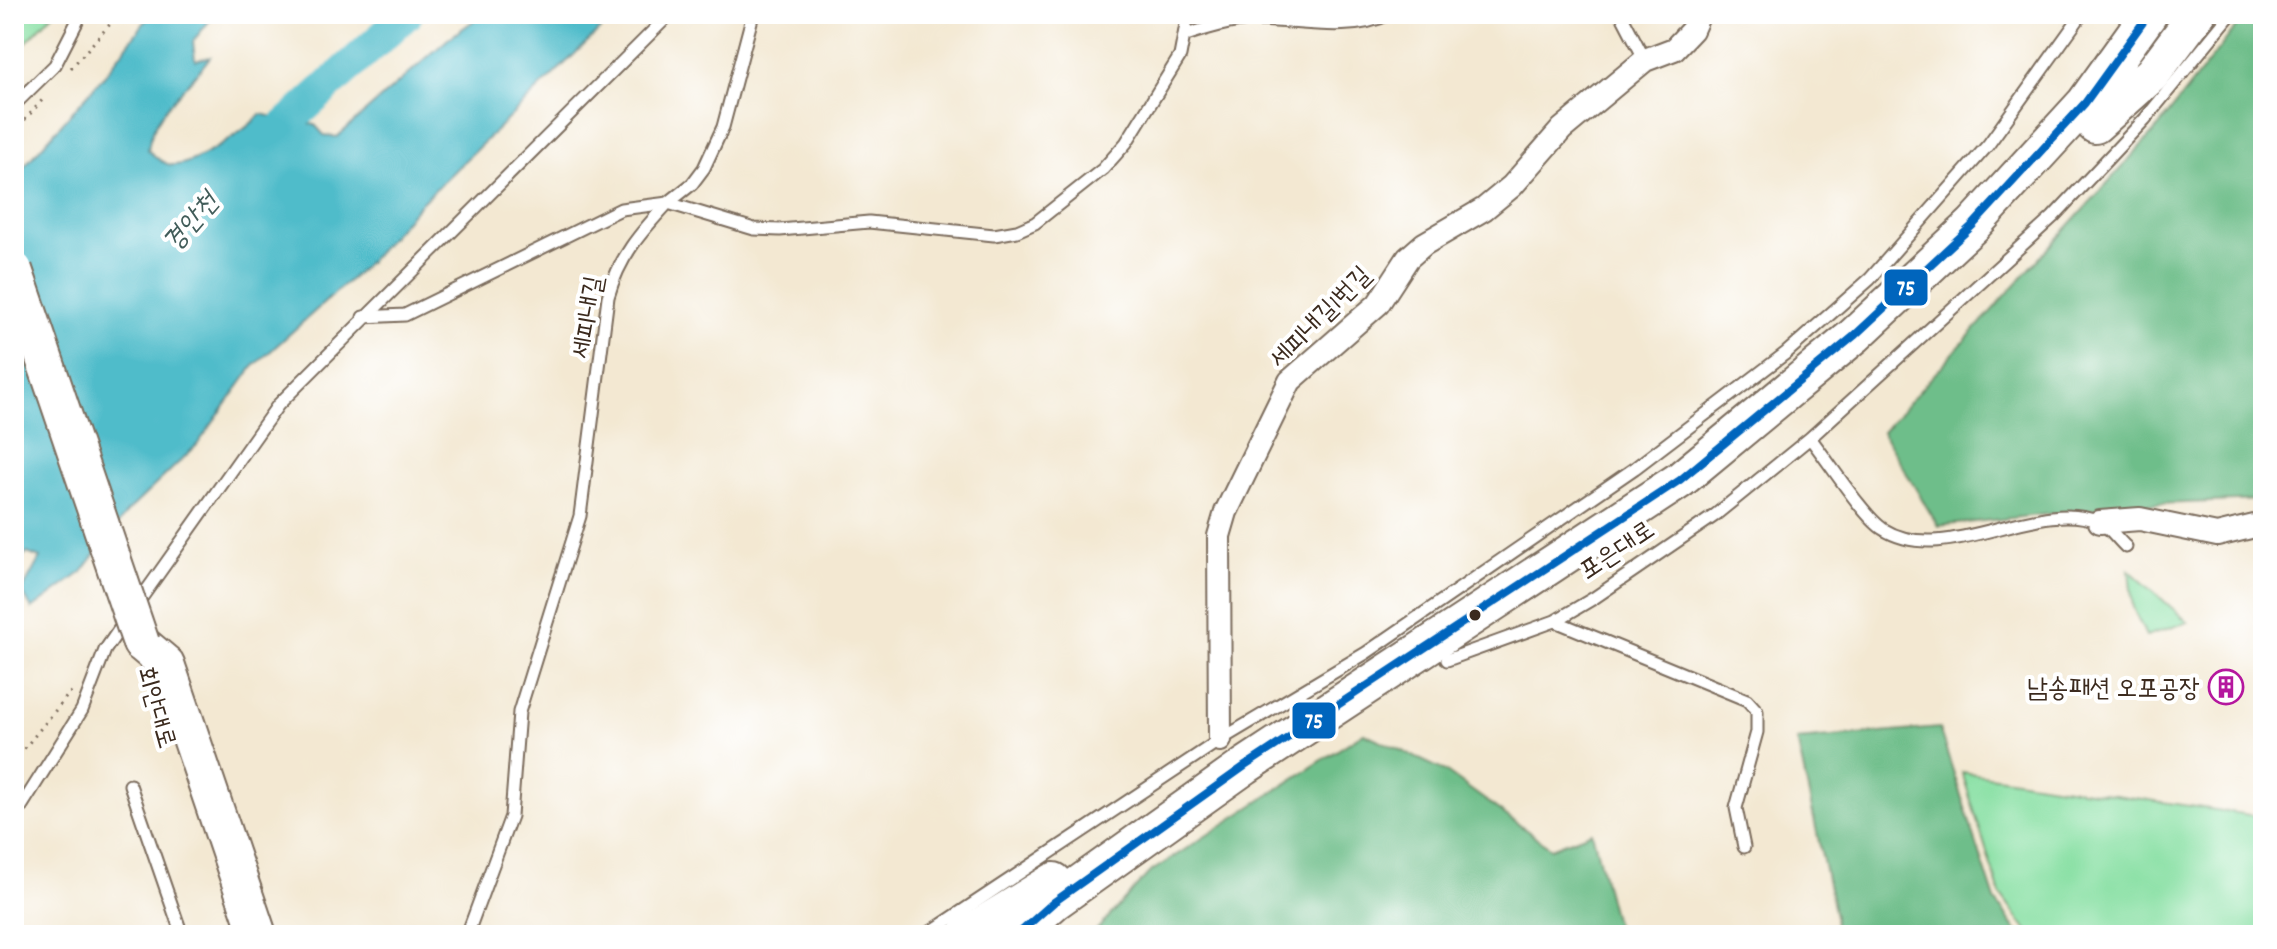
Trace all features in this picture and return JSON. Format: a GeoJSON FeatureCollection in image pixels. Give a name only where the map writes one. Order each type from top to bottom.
{"type":"FeatureCollection","features":[{"type":"Feature","properties":{"kind":"highway"},"geometry":{"type":"LineString","coordinates":[[2032,163],[2129,14]]}},
{"type":"Feature","properties":{"kind":"highway","name":"포은대로"},"geometry":{"type":"LineString","coordinates":[[1017,935],[1054,902],[1257,757],[1680,480],[1854,336],[1973,225],[2085,103],[2149,14]]}},
{"type":"Feature","properties":{"kind":"highway","name":"포은대로"},"geometry":{"type":"LineString","coordinates":[[1054,935],[1093,899],[1198,820],[1641,533],[1748,452],[1895,324],[2022,204],[2095,125],[2175,14]]}},
{"type":"Feature","properties":{"kind":"highway"},"geometry":{"type":"LineString","coordinates":[[2095,125],[2152,74],[2197,14]]}},
{"type":"Feature","properties":{"kind":"highway"},"geometry":{"type":"LineString","coordinates":[[14,270],[141,643]]}},
{"type":"Feature","properties":{"kind":"highway","name":"회안대로"},"geometry":{"type":"LineString","coordinates":[[141,643],[153,702],[237,935]]}},
{"type":"Feature","properties":{"kind":"highway","name":"회안대로"},"geometry":{"type":"LineString","coordinates":[[141,643],[166,664],[258,935]]}},
{"type":"Feature","properties":{"kind":"highway"},"geometry":{"type":"LineString","coordinates":[[966,935],[1028,895],[1182,811]]}},
{"type":"Feature","properties":{"kind":"street","name":"세피내길1번길"},"geometry":{"type":"LineString","coordinates":[[1220,740],[1219,536],[1226,512],[1290,381],[1378,304],[1408,258],[1424,244],[1484,209],[1512,186],[1562,129],[1645,60],[1674,49],[1692,30],[1699,14]]}},
{"type":"Feature","properties":{"kind":"street"},"geometry":{"type":"LineString","coordinates":[[2100,522],[2140,519],[2217,535],[2263,524]]}},
{"type":"Feature","properties":{"kind":"lane"},"geometry":{"type":"LineString","coordinates":[[14,105],[55,65],[81,14]]}},
{"type":"Feature","properties":{"kind":"lane"},"geometry":{"type":"LineString","coordinates":[[14,818],[82,710],[105,650],[217,487],[278,405],[670,14]]}},
{"type":"Feature","properties":{"kind":"lane","name":"세피내길"},"geometry":{"type":"LineString","coordinates":[[467,935],[511,816],[519,712],[580,516],[608,297],[615,271],[629,245],[668,203],[692,184],[704,168],[723,127],[753,14]]}},
{"type":"Feature","properties":{"kind":"lane"},"geometry":{"type":"LineString","coordinates":[[363,317],[405,315],[621,209],[668,203],[754,229],[780,230],[869,222],[994,235],[1017,231],[1035,223],[1092,178],[1119,152],[1180,56],[1188,14]]}},
{"type":"Feature","properties":{"kind":"lane"},"geometry":{"type":"LineString","coordinates":[[1186,35],[1250,20],[1339,24],[1364,22],[1389,14]]}},
{"type":"Feature","properties":{"kind":"lane"},"geometry":{"type":"LineString","coordinates":[[1621,14],[1645,60]]}},
{"type":"Feature","properties":{"kind":"lane"},"geometry":{"type":"LineString","coordinates":[[926,935],[1220,740],[1366,653],[1635,468],[1786,353],[1870,279],[1968,168],[2082,14]]}},
{"type":"Feature","properties":{"kind":"lane"},"geometry":{"type":"LineString","coordinates":[[1447,660],[1555,621],[1714,516],[1810,438],[2053,217],[2145,119],[2231,14]]}},
{"type":"Feature","properties":{"kind":"lane"},"geometry":{"type":"LineString","coordinates":[[1810,438],[1880,527],[1907,541],[1946,540],[2024,522],[2070,517],[2100,522],[2126,547]]}},
{"type":"Feature","properties":{"kind":"lane"},"geometry":{"type":"LineString","coordinates":[[1555,621],[1747,700],[1757,711],[1757,732],[1736,808],[1744,847]]}},
{"type":"Feature","properties":{"kind":"lane"},"geometry":{"type":"LineString","coordinates":[[130,785],[182,935]]}},
{"type":"Feature","properties":{"kind":"green space"},"geometry":{"type":"Polygon","coordinates":[[[14,14],[53,14],[19,50],[14,50],[14,14]]]}},
{"type":"Feature","properties":{"kind":"green space"},"geometry":{"type":"Polygon","coordinates":[[[2246,14],[2263,14],[2263,500],[2132,505],[1938,526],[1882,432],[2159,126],[2246,14]]]}},
{"type":"Feature","properties":{"kind":"green space"},"geometry":{"type":"Polygon","coordinates":[[[2129,570],[2188,622],[2146,636],[2133,608],[2129,570]]]}},
{"type":"Feature","properties":{"kind":"green space"},"geometry":{"type":"Polygon","coordinates":[[[1939,728],[1995,900],[2020,935],[1835,935],[1835,916],[1797,740],[1939,728]]]}},
{"type":"Feature","properties":{"kind":"green space"},"geometry":{"type":"Polygon","coordinates":[[[1364,733],[1445,771],[1551,848],[1592,832],[1618,935],[1092,935],[1149,873],[1364,733]]]}},
{"type":"Feature","properties":{"kind":"green space"},"geometry":{"type":"Polygon","coordinates":[[[1962,772],[2263,817],[2263,935],[2030,935],[2000,894],[1962,772]]]}},
{"type":"Feature","properties":{"kind":"water"},"geometry":{"type":"Polygon","coordinates":[[[151,14],[215,14],[193,41],[195,60],[210,57],[172,100],[151,136],[148,150],[164,163],[175,165],[196,159],[221,145],[261,114],[315,125],[324,135],[337,137],[448,39],[483,14],[616,14],[419,205],[365,266],[253,367],[197,445],[128,511],[82,572],[32,609],[22,591],[40,558],[27,553],[14,563],[14,178],[103,77],[151,14]]]}},
{"type":"Feature","properties":{"kind":"waterway","name":"경안천"},"geometry":{"type":"LineString","coordinates":[[259,149],[407,14]]}},
{"type":"Feature","properties":{"kind":"transit line","name":"75"},"geometry":{"type":"LineString","coordinates":[[1017,935],[1054,902],[1245,766],[1680,480],[1854,336],[1973,225],[2085,103],[2149,14]]}},
{"type":"Feature","properties":{"kind":"place","name":"남송패션 오포공장"},"geometry":{"type":"Point","coordinates":[2226,687]}}]}
